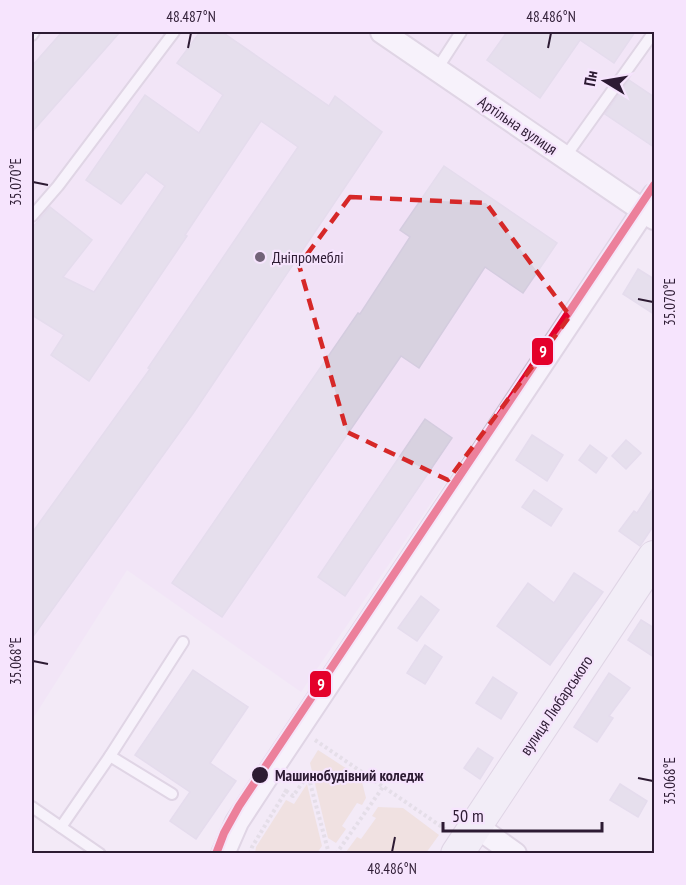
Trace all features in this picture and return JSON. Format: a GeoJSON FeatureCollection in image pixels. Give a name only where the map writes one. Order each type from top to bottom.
{"type":"FeatureCollection","features":[{"type":"Feature","properties":{"kind":"main road","name":"вулиця Любарського"},"geometry":{"type":"LineString","coordinates":[[461,838],[654,557]]}},
{"type":"Feature","properties":{"kind":"street","name":"Артільна вулиця"},"geometry":{"type":"LineString","coordinates":[[382,32],[565,157],[651,208]]}},
{"type":"Feature","properties":{"kind":"street"},"geometry":{"type":"LineString","coordinates":[[223,854],[237,822],[273,767],[651,208]]}},
{"type":"Feature","properties":{"kind":"street"},"geometry":{"type":"LineString","coordinates":[[461,838],[515,854]]}},
{"type":"Feature","properties":{"kind":"lane"},"geometry":{"type":"LineString","coordinates":[[32,216],[58,186],[174,32]]}},
{"type":"Feature","properties":{"kind":"lane"},"geometry":{"type":"LineString","coordinates":[[437,69],[462,32]]}},
{"type":"Feature","properties":{"kind":"lane"},"geometry":{"type":"LineString","coordinates":[[565,157],[654,32]]}},
{"type":"Feature","properties":{"kind":"lane"},"geometry":{"type":"LineString","coordinates":[[61,827],[110,756],[183,642]]}},
{"type":"Feature","properties":{"kind":"lane"},"geometry":{"type":"LineString","coordinates":[[110,756],[172,794]]}},
{"type":"Feature","properties":{"kind":"lane"},"geometry":{"type":"LineString","coordinates":[[32,807],[100,854]]}},
{"type":"Feature","properties":{"kind":"path"},"geometry":{"type":"LineString","coordinates":[[307,735],[461,838]]}},
{"type":"Feature","properties":{"kind":"path"},"geometry":{"type":"LineString","coordinates":[[286,791],[293,795],[308,775],[329,854]]}},
{"type":"Feature","properties":{"kind":"path"},"geometry":{"type":"LineString","coordinates":[[336,854],[383,786]]}},
{"type":"Feature","properties":{"kind":"highlighted area"},"geometry":{"type":"Polygon","coordinates":[[[350,197],[486,203],[570,316],[448,480],[347,432],[299,265],[350,197]]]}},
{"type":"Feature","properties":{"kind":"shaded area"},"geometry":{"type":"Polygon","coordinates":[[[32,32],[654,32],[654,179],[301,692],[127,570],[32,720],[32,32]]]}},
{"type":"Feature","properties":{"kind":"shaded area"},"geometry":{"type":"Polygon","coordinates":[[[318,750],[361,778],[366,798],[362,805],[357,803],[342,826],[346,829],[336,843],[328,838],[310,763],[318,750]]]}},
{"type":"Feature","properties":{"kind":"shaded area"},"geometry":{"type":"Polygon","coordinates":[[[307,784],[322,846],[317,853],[255,853],[256,847],[286,800],[294,804],[307,784]]]}},
{"type":"Feature","properties":{"kind":"shaded area"},"geometry":{"type":"Polygon","coordinates":[[[378,807],[403,808],[439,835],[426,853],[346,852],[357,837],[361,839],[376,818],[372,816],[378,807]]]}},
{"type":"Feature","properties":{"kind":"building"},"geometry":{"type":"Polygon","coordinates":[[[62,32],[120,32],[32,132],[32,66],[62,32]]]}},
{"type":"Feature","properties":{"kind":"building"},"geometry":{"type":"Polygon","coordinates":[[[200,32],[222,32],[329,106],[335,96],[382,132],[194,412],[32,638],[32,533],[150,369],[148,368],[298,147],[261,121],[89,381],[51,355],[64,335],[32,315],[32,228],[50,207],[92,240],[63,277],[94,292],[165,186],[146,172],[121,204],[86,180],[145,95],[199,133],[223,95],[177,63],[200,32]]]}},
{"type":"Feature","properties":{"kind":"building"},"geometry":{"type":"Polygon","coordinates":[[[507,32],[635,32],[614,63],[580,40],[540,98],[487,60],[507,32]]]}},
{"type":"Feature","properties":{"kind":"building"},"geometry":{"type":"Polygon","coordinates":[[[629,80],[654,97],[654,147],[605,114],[629,80]]]}},
{"type":"Feature","properties":{"kind":"building"},"geometry":{"type":"Polygon","coordinates":[[[444,166],[557,243],[523,293],[485,267],[419,368],[401,356],[222,617],[172,583],[358,313],[360,314],[410,237],[400,230],[444,166]]]}},
{"type":"Feature","properties":{"kind":"building"},"geometry":{"type":"Polygon","coordinates":[[[638,269],[654,279],[654,314],[623,294],[638,269]]]}},
{"type":"Feature","properties":{"kind":"building"},"geometry":{"type":"Polygon","coordinates":[[[425,419],[452,438],[345,596],[318,577],[425,419]]]}},
{"type":"Feature","properties":{"kind":"building"},"geometry":{"type":"Polygon","coordinates":[[[532,435],[563,455],[547,481],[516,460],[532,435]]]}},
{"type":"Feature","properties":{"kind":"building"},"geometry":{"type":"Polygon","coordinates":[[[626,440],[641,453],[626,469],[612,456],[626,440]]]}},
{"type":"Feature","properties":{"kind":"building"},"geometry":{"type":"Polygon","coordinates":[[[590,445],[607,458],[596,473],[579,460],[590,445]]]}},
{"type":"Feature","properties":{"kind":"building"},"geometry":{"type":"Polygon","coordinates":[[[654,487],[654,525],[640,546],[619,531],[634,511],[637,513],[654,487]]]}},
{"type":"Feature","properties":{"kind":"building"},"geometry":{"type":"Polygon","coordinates":[[[534,490],[562,509],[551,526],[522,507],[534,490]]]}},
{"type":"Feature","properties":{"kind":"building"},"geometry":{"type":"Polygon","coordinates":[[[574,573],[603,592],[550,665],[497,626],[528,583],[554,603],[574,573]]]}},
{"type":"Feature","properties":{"kind":"building"},"geometry":{"type":"Polygon","coordinates":[[[421,596],[439,610],[417,641],[398,628],[421,596]]]}},
{"type":"Feature","properties":{"kind":"building"},"geometry":{"type":"Polygon","coordinates":[[[641,620],[654,628],[654,657],[628,640],[641,620]]]}},
{"type":"Feature","properties":{"kind":"building"},"geometry":{"type":"Polygon","coordinates":[[[425,645],[442,657],[425,684],[407,673],[425,645]]]}},
{"type":"Feature","properties":{"kind":"building"},"geometry":{"type":"Polygon","coordinates":[[[193,670],[248,707],[210,763],[236,781],[196,839],[170,821],[190,792],[135,755],[193,670]]]}},
{"type":"Feature","properties":{"kind":"building"},"geometry":{"type":"Polygon","coordinates":[[[609,673],[630,688],[609,716],[613,718],[597,742],[574,727],[609,673]]]}},
{"type":"Feature","properties":{"kind":"building"},"geometry":{"type":"Polygon","coordinates":[[[493,677],[517,693],[501,719],[476,703],[493,677]]]}},
{"type":"Feature","properties":{"kind":"building"},"geometry":{"type":"Polygon","coordinates":[[[478,748],[493,758],[480,779],[464,768],[478,748]]]}},
{"type":"Feature","properties":{"kind":"building"},"geometry":{"type":"Polygon","coordinates":[[[620,784],[647,801],[638,817],[610,800],[620,784]]]}},
{"type":"Feature","properties":{"kind":"transit line","name":"9"},"geometry":{"type":"LineString","coordinates":[[216,854],[224,833],[239,806],[654,185]]}},
{"type":"Feature","properties":{"kind":"place","name":"Дніпромеблі"},"geometry":{"type":"Point","coordinates":[260,257]}},
{"type":"Feature","properties":{"kind":"place","name":"Машинобудівний коледж"},"geometry":{"type":"Point","coordinates":[260,775]}}]}
